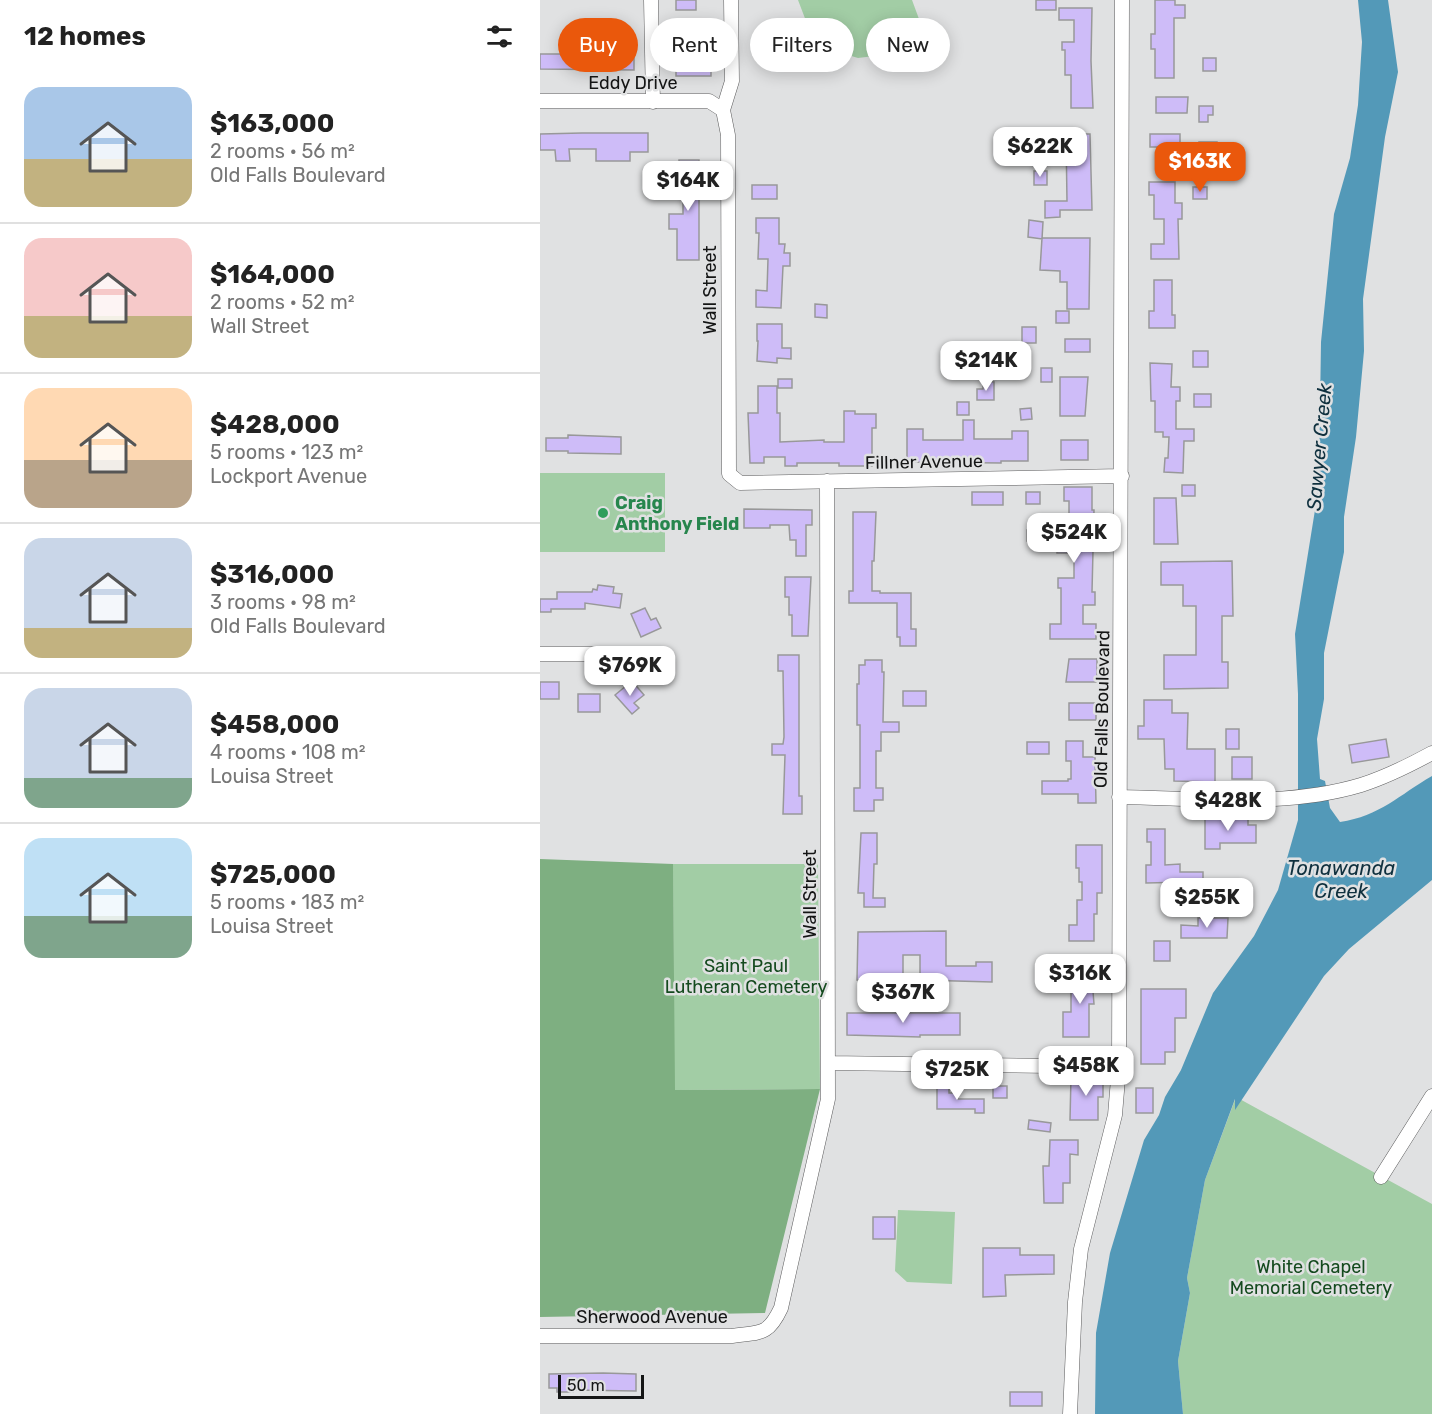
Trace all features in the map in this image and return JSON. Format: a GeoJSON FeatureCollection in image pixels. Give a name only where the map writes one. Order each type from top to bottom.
{"type":"FeatureCollection","features":[{"type":"Feature","properties":{"kind":"street"},"geometry":{"type":"LineString","coordinates":[[651,0],[653,102]]}},
{"type":"Feature","properties":{"kind":"street","name":"Wall Street"},"geometry":{"type":"LineString","coordinates":[[729,474],[728,135],[723,110],[732,81],[731,0]]}},
{"type":"Feature","properties":{"kind":"street","name":"Old Falls Boulevard"},"geometry":{"type":"LineString","coordinates":[[1070,1414],[1074,1313],[1081,1249],[1115,1115],[1119,1067],[1122,0]]}},
{"type":"Feature","properties":{"kind":"street","name":"Eddy Drive"},"geometry":{"type":"LineString","coordinates":[[540,101],[709,101],[723,110]]}},
{"type":"Feature","properties":{"kind":"street","name":"Fillner Avenue"},"geometry":{"type":"LineString","coordinates":[[729,474],[740,483],[1122,476]]}},
{"type":"Feature","properties":{"kind":"street","name":"Wall Street"},"geometry":{"type":"LineString","coordinates":[[764,1332],[774,1323],[781,1308],[828,1099],[827,481]]}},
{"type":"Feature","properties":{"kind":"street"},"geometry":{"type":"LineString","coordinates":[[540,654],[601,654]]}},
{"type":"Feature","properties":{"kind":"street"},"geometry":{"type":"LineString","coordinates":[[1119,797],[1262,800],[1289,798],[1334,791],[1376,780],[1432,753]]}},
{"type":"Feature","properties":{"kind":"street"},"geometry":{"type":"LineString","coordinates":[[828,1063],[1119,1067]]}},
{"type":"Feature","properties":{"kind":"street"},"geometry":{"type":"LineString","coordinates":[[1381,1177],[1432,1096]]}},
{"type":"Feature","properties":{"kind":"street","name":"Sherwood Avenue"},"geometry":{"type":"LineString","coordinates":[[540,1336],[732,1336],[764,1332]]}},
{"type":"Feature","properties":{"kind":"green space"},"geometry":{"type":"Polygon","coordinates":[[[798,0],[912,0],[919,18],[866,18],[866,57],[858,58],[854,57],[854,18],[805,18],[798,0]]]}},
{"type":"Feature","properties":{"kind":"green space","name":"Craig Anthony Field"},"geometry":{"type":"Polygon","coordinates":[[[540,473],[665,473],[665,552],[540,552],[540,473]]]}},
{"type":"Feature","properties":{"kind":"green space"},"geometry":{"type":"Polygon","coordinates":[[[540,859],[673,864],[675,1090],[820,1089],[765,1313],[540,1317],[540,859]]]}},
{"type":"Feature","properties":{"kind":"green space","name":"Saint Paul Lutheran Cemetery"},"geometry":{"type":"Polygon","coordinates":[[[673,864],[818,864],[820,1089],[674,1090],[673,864]]]}},
{"type":"Feature","properties":{"kind":"green space","name":"White Chapel Memorial Cemetery"},"geometry":{"type":"Polygon","coordinates":[[[1236,1097],[1432,1204],[1432,1414],[1183,1414],[1178,1361],[1190,1293],[1187,1278],[1205,1180],[1236,1097]]]}},
{"type":"Feature","properties":{"kind":"green space"},"geometry":{"type":"Polygon","coordinates":[[[898,1210],[955,1212],[952,1284],[907,1282],[895,1271],[898,1210]]]}},
{"type":"Feature","properties":{"kind":"water","name":"Tonawanda Creek"},"geometry":{"type":"Polygon","coordinates":[[[1358,0],[1388,0],[1398,72],[1385,137],[1363,299],[1364,351],[1356,437],[1344,517],[1344,552],[1324,653],[1324,699],[1317,739],[1320,779],[1325,781],[1330,808],[1340,822],[1378,810],[1432,776],[1432,880],[1349,949],[1324,976],[1235,1110],[1235,1099],[1205,1180],[1187,1278],[1190,1293],[1178,1361],[1183,1414],[1095,1414],[1096,1333],[1110,1253],[1144,1140],[1181,1070],[1213,993],[1254,936],[1278,890],[1298,820],[1298,694],[1295,634],[1319,473],[1321,342],[1334,214],[1350,158],[1358,105],[1362,42],[1358,0]]]}},
{"type":"Feature","properties":{"kind":"building"},"geometry":{"type":"Polygon","coordinates":[[[676,0],[696,0],[696,10],[676,10],[676,0]]]}},
{"type":"Feature","properties":{"kind":"building"},"geometry":{"type":"Polygon","coordinates":[[[1036,0],[1056,0],[1056,10],[1036,10],[1036,0]]]}},
{"type":"Feature","properties":{"kind":"building"},"geometry":{"type":"Polygon","coordinates":[[[1155,0],[1175,0],[1175,5],[1185,5],[1185,18],[1174,18],[1174,78],[1155,78],[1155,49],[1151,49],[1151,34],[1155,34],[1155,0]]]}},
{"type":"Feature","properties":{"kind":"building"},"geometry":{"type":"Polygon","coordinates":[[[1059,8],[1092,8],[1093,108],[1071,108],[1071,75],[1065,75],[1065,50],[1062,50],[1062,42],[1074,42],[1074,20],[1059,20],[1059,8]]]}},
{"type":"Feature","properties":{"kind":"building"},"geometry":{"type":"Polygon","coordinates":[[[540,54],[558,54],[558,69],[540,69],[540,54]]]}},
{"type":"Feature","properties":{"kind":"building"},"geometry":{"type":"Polygon","coordinates":[[[1203,58],[1216,58],[1216,71],[1203,71],[1203,58]]]}},
{"type":"Feature","properties":{"kind":"building"},"geometry":{"type":"Polygon","coordinates":[[[676,72],[711,72],[711,76],[676,76],[676,72]]]}},
{"type":"Feature","properties":{"kind":"building"},"geometry":{"type":"Polygon","coordinates":[[[1156,97],[1188,97],[1187,113],[1156,113],[1156,97]]]}},
{"type":"Feature","properties":{"kind":"building"},"geometry":{"type":"Polygon","coordinates":[[[1199,106],[1213,106],[1213,115],[1208,115],[1208,122],[1199,122],[1199,106]]]}},
{"type":"Feature","properties":{"kind":"building"},"geometry":{"type":"Polygon","coordinates":[[[648,133],[648,152],[630,152],[630,161],[596,161],[596,149],[569,149],[570,161],[556,161],[555,150],[540,150],[540,134],[648,133]]]}},
{"type":"Feature","properties":{"kind":"building"},"geometry":{"type":"Polygon","coordinates":[[[1066,134],[1090,134],[1092,210],[1060,210],[1060,217],[1045,218],[1045,201],[1067,201],[1066,134]]]}},
{"type":"Feature","properties":{"kind":"building"},"geometry":{"type":"Polygon","coordinates":[[[1150,134],[1180,134],[1180,147],[1150,147],[1150,134]]]}},
{"type":"Feature","properties":{"kind":"building"},"geometry":{"type":"Polygon","coordinates":[[[1199,142],[1217,142],[1217,156],[1199,156],[1199,142]]]}},
{"type":"Feature","properties":{"kind":"building"},"geometry":{"type":"Polygon","coordinates":[[[679,160],[699,160],[699,260],[677,260],[677,229],[669,229],[669,214],[683,214],[683,189],[679,189],[679,160]]]}},
{"type":"Feature","properties":{"kind":"building"},"geometry":{"type":"Polygon","coordinates":[[[1034,171],[1047,171],[1047,185],[1034,185],[1034,171]]]}},
{"type":"Feature","properties":{"kind":"building"},"geometry":{"type":"Polygon","coordinates":[[[1149,182],[1175,182],[1175,203],[1182,203],[1182,219],[1178,219],[1179,259],[1151,259],[1151,244],[1164,244],[1164,219],[1154,219],[1154,195],[1149,195],[1149,182]]]}},
{"type":"Feature","properties":{"kind":"building"},"geometry":{"type":"Polygon","coordinates":[[[752,185],[777,185],[777,199],[752,199],[752,185]]]}},
{"type":"Feature","properties":{"kind":"building"},"geometry":{"type":"Polygon","coordinates":[[[1193,187],[1207,187],[1207,199],[1193,199],[1193,187]]]}},
{"type":"Feature","properties":{"kind":"building"},"geometry":{"type":"Polygon","coordinates":[[[756,218],[779,218],[779,244],[785,244],[784,253],[790,253],[790,266],[783,266],[781,308],[756,307],[756,290],[767,291],[768,259],[758,259],[759,233],[756,233],[756,218]]]}},
{"type":"Feature","properties":{"kind":"building"},"geometry":{"type":"Polygon","coordinates":[[[1029,220],[1043,222],[1042,239],[1028,237],[1029,220]]]}},
{"type":"Feature","properties":{"kind":"building"},"geometry":{"type":"Polygon","coordinates":[[[1042,238],[1090,238],[1089,309],[1067,309],[1067,282],[1060,282],[1060,271],[1040,270],[1042,238]]]}},
{"type":"Feature","properties":{"kind":"building"},"geometry":{"type":"Polygon","coordinates":[[[1154,280],[1172,280],[1172,315],[1175,315],[1175,328],[1149,328],[1149,311],[1154,311],[1154,280]]]}},
{"type":"Feature","properties":{"kind":"building"},"geometry":{"type":"Polygon","coordinates":[[[815,304],[827,305],[827,318],[815,317],[815,304]]]}},
{"type":"Feature","properties":{"kind":"building"},"geometry":{"type":"Polygon","coordinates":[[[1056,311],[1069,311],[1069,323],[1056,323],[1056,311]]]}},
{"type":"Feature","properties":{"kind":"building"},"geometry":{"type":"Polygon","coordinates":[[[757,324],[782,324],[782,348],[791,348],[791,359],[777,358],[777,363],[757,361],[757,324]]]}},
{"type":"Feature","properties":{"kind":"building"},"geometry":{"type":"Polygon","coordinates":[[[1022,327],[1036,327],[1036,343],[1022,343],[1022,327]]]}},
{"type":"Feature","properties":{"kind":"building"},"geometry":{"type":"Polygon","coordinates":[[[1065,339],[1090,339],[1090,352],[1065,352],[1065,339]]]}},
{"type":"Feature","properties":{"kind":"building"},"geometry":{"type":"Polygon","coordinates":[[[1193,351],[1208,351],[1208,367],[1193,367],[1193,351]]]}},
{"type":"Feature","properties":{"kind":"building"},"geometry":{"type":"Polygon","coordinates":[[[1150,363],[1172,364],[1171,387],[1180,387],[1180,401],[1176,401],[1176,429],[1194,429],[1194,441],[1184,441],[1183,473],[1164,472],[1165,458],[1168,458],[1169,437],[1163,437],[1163,432],[1155,432],[1155,401],[1151,401],[1150,363]]]}},
{"type":"Feature","properties":{"kind":"building"},"geometry":{"type":"Polygon","coordinates":[[[1041,368],[1052,368],[1052,382],[1041,382],[1041,368]]]}},
{"type":"Feature","properties":{"kind":"building"},"geometry":{"type":"Polygon","coordinates":[[[1060,377],[1088,377],[1085,416],[1060,416],[1060,377]]]}},
{"type":"Feature","properties":{"kind":"building"},"geometry":{"type":"Polygon","coordinates":[[[778,379],[792,379],[792,388],[778,388],[778,379]]]}},
{"type":"Feature","properties":{"kind":"building"},"geometry":{"type":"Polygon","coordinates":[[[983,381],[994,382],[994,400],[977,400],[977,389],[983,389],[983,381]]]}},
{"type":"Feature","properties":{"kind":"building"},"geometry":{"type":"Polygon","coordinates":[[[758,386],[777,386],[780,442],[824,440],[824,442],[844,442],[844,411],[855,411],[855,414],[876,414],[876,428],[872,428],[872,466],[797,463],[797,466],[785,466],[785,457],[764,457],[764,463],[750,463],[748,413],[758,413],[758,386]]]}},
{"type":"Feature","properties":{"kind":"building"},"geometry":{"type":"Polygon","coordinates":[[[1194,394],[1211,394],[1211,407],[1194,407],[1194,394]]]}},
{"type":"Feature","properties":{"kind":"building"},"geometry":{"type":"Polygon","coordinates":[[[957,402],[969,402],[969,415],[957,415],[957,402]]]}},
{"type":"Feature","properties":{"kind":"building"},"geometry":{"type":"Polygon","coordinates":[[[1031,408],[1032,419],[1021,420],[1020,409],[1031,408]]]}},
{"type":"Feature","properties":{"kind":"building"},"geometry":{"type":"Polygon","coordinates":[[[963,420],[974,420],[974,439],[1012,439],[1012,431],[1028,431],[1028,461],[907,462],[907,429],[923,429],[923,440],[963,440],[963,420]]]}},
{"type":"Feature","properties":{"kind":"building"},"geometry":{"type":"Polygon","coordinates":[[[568,435],[621,437],[621,454],[546,451],[546,438],[568,438],[568,435]]]}},
{"type":"Feature","properties":{"kind":"building"},"geometry":{"type":"Polygon","coordinates":[[[1061,440],[1088,440],[1088,460],[1061,460],[1061,440]]]}},
{"type":"Feature","properties":{"kind":"building"},"geometry":{"type":"Polygon","coordinates":[[[1182,485],[1195,485],[1195,496],[1182,496],[1182,485]]]}},
{"type":"Feature","properties":{"kind":"building"},"geometry":{"type":"Polygon","coordinates":[[[1064,487],[1092,487],[1092,510],[1094,510],[1092,592],[1095,592],[1095,605],[1083,605],[1083,624],[1096,624],[1096,639],[1050,639],[1050,624],[1061,624],[1061,588],[1058,588],[1058,578],[1074,578],[1074,553],[1057,553],[1057,548],[1040,548],[1040,541],[1027,541],[1027,530],[1069,530],[1069,501],[1064,501],[1064,487]]]}},
{"type":"Feature","properties":{"kind":"building"},"geometry":{"type":"Polygon","coordinates":[[[972,492],[1003,492],[1003,505],[972,505],[972,492]]]}},
{"type":"Feature","properties":{"kind":"building"},"geometry":{"type":"Polygon","coordinates":[[[1026,492],[1040,492],[1040,504],[1026,504],[1026,492]]]}},
{"type":"Feature","properties":{"kind":"building"},"geometry":{"type":"Polygon","coordinates":[[[1154,498],[1176,498],[1178,544],[1154,544],[1154,498]]]}},
{"type":"Feature","properties":{"kind":"building"},"geometry":{"type":"Polygon","coordinates":[[[744,509],[812,510],[812,525],[806,525],[806,556],[796,556],[796,540],[790,540],[789,525],[744,528],[744,509]]]}},
{"type":"Feature","properties":{"kind":"building"},"geometry":{"type":"Polygon","coordinates":[[[853,512],[876,512],[872,591],[911,593],[911,629],[916,629],[916,646],[900,646],[900,637],[897,637],[897,603],[849,603],[849,591],[853,591],[853,512]]]}},
{"type":"Feature","properties":{"kind":"building"},"geometry":{"type":"Polygon","coordinates":[[[1232,561],[1233,616],[1222,616],[1222,662],[1228,662],[1228,688],[1164,689],[1164,655],[1196,655],[1196,606],[1183,606],[1183,585],[1161,585],[1161,562],[1232,561]]]}},
{"type":"Feature","properties":{"kind":"building"},"geometry":{"type":"Polygon","coordinates":[[[785,577],[811,577],[808,636],[792,636],[792,615],[789,615],[789,597],[785,597],[785,577]]]}},
{"type":"Feature","properties":{"kind":"building"},"geometry":{"type":"Polygon","coordinates":[[[598,585],[614,587],[613,593],[622,594],[620,608],[585,603],[585,609],[551,609],[551,612],[540,612],[540,599],[557,599],[557,592],[592,592],[593,589],[597,590],[598,585]]]}},
{"type":"Feature","properties":{"kind":"building"},"geometry":{"type":"Polygon","coordinates":[[[645,608],[651,620],[656,618],[661,628],[641,637],[631,614],[645,608]]]}},
{"type":"Feature","properties":{"kind":"building"},"geometry":{"type":"Polygon","coordinates":[[[645,649],[663,653],[666,650],[660,675],[647,672],[650,665],[641,663],[645,649]]]}},
{"type":"Feature","properties":{"kind":"building"},"geometry":{"type":"Polygon","coordinates":[[[778,655],[799,655],[799,796],[802,796],[802,814],[783,814],[785,755],[772,755],[772,744],[783,744],[784,737],[783,671],[778,671],[778,655]]]}},
{"type":"Feature","properties":{"kind":"building"},"geometry":{"type":"Polygon","coordinates":[[[1069,659],[1097,659],[1097,682],[1066,682],[1069,659]]]}},
{"type":"Feature","properties":{"kind":"building"},"geometry":{"type":"Polygon","coordinates":[[[865,660],[882,660],[882,672],[884,672],[883,722],[899,722],[899,732],[881,732],[881,751],[876,751],[876,788],[883,788],[883,800],[874,800],[874,811],[854,811],[854,788],[860,788],[860,725],[857,725],[857,684],[859,684],[859,665],[865,665],[865,660]]]}},
{"type":"Feature","properties":{"kind":"building"},"geometry":{"type":"Polygon","coordinates":[[[632,681],[644,695],[634,703],[639,708],[632,714],[615,695],[632,681]]]}},
{"type":"Feature","properties":{"kind":"building"},"geometry":{"type":"Polygon","coordinates":[[[540,682],[559,682],[559,699],[540,699],[540,682]]]}},
{"type":"Feature","properties":{"kind":"building"},"geometry":{"type":"Polygon","coordinates":[[[903,691],[926,691],[926,706],[903,706],[903,691]]]}},
{"type":"Feature","properties":{"kind":"building"},"geometry":{"type":"Polygon","coordinates":[[[578,694],[600,694],[600,712],[578,712],[578,694]]]}},
{"type":"Feature","properties":{"kind":"building"},"geometry":{"type":"Polygon","coordinates":[[[1144,700],[1172,700],[1172,713],[1188,713],[1187,749],[1215,749],[1215,782],[1174,781],[1174,769],[1165,769],[1164,739],[1138,739],[1138,726],[1144,726],[1144,700]]]}},
{"type":"Feature","properties":{"kind":"building"},"geometry":{"type":"Polygon","coordinates":[[[1069,703],[1096,703],[1096,720],[1069,720],[1069,703]]]}},
{"type":"Feature","properties":{"kind":"building"},"geometry":{"type":"Polygon","coordinates":[[[1226,729],[1239,729],[1239,749],[1226,749],[1226,729]]]}},
{"type":"Feature","properties":{"kind":"building"},"geometry":{"type":"Polygon","coordinates":[[[1386,739],[1389,757],[1352,763],[1349,745],[1386,739]]]}},
{"type":"Feature","properties":{"kind":"building"},"geometry":{"type":"Polygon","coordinates":[[[1066,741],[1083,741],[1083,757],[1095,757],[1096,803],[1078,803],[1078,794],[1042,794],[1042,781],[1071,779],[1071,761],[1066,761],[1066,741]]]}},
{"type":"Feature","properties":{"kind":"building"},"geometry":{"type":"Polygon","coordinates":[[[1027,742],[1049,742],[1049,754],[1027,754],[1027,742]]]}},
{"type":"Feature","properties":{"kind":"building"},"geometry":{"type":"Polygon","coordinates":[[[1232,757],[1252,757],[1252,779],[1232,779],[1232,757]]]}},
{"type":"Feature","properties":{"kind":"building"},"geometry":{"type":"Polygon","coordinates":[[[1205,817],[1248,819],[1248,825],[1256,825],[1256,843],[1220,843],[1220,849],[1205,849],[1205,817]]]}},
{"type":"Feature","properties":{"kind":"building"},"geometry":{"type":"Polygon","coordinates":[[[1147,829],[1165,829],[1165,865],[1180,864],[1180,872],[1203,872],[1206,908],[1190,908],[1190,882],[1146,883],[1146,865],[1151,865],[1151,842],[1147,842],[1147,829]]]}},
{"type":"Feature","properties":{"kind":"building"},"geometry":{"type":"Polygon","coordinates":[[[861,833],[877,833],[877,864],[874,864],[873,898],[885,898],[885,907],[864,907],[864,893],[858,893],[861,833]]]}},
{"type":"Feature","properties":{"kind":"building"},"geometry":{"type":"Polygon","coordinates":[[[1076,845],[1102,845],[1102,893],[1097,893],[1094,941],[1069,941],[1069,925],[1077,925],[1077,900],[1082,900],[1082,882],[1079,882],[1079,868],[1076,868],[1076,845]]]}},
{"type":"Feature","properties":{"kind":"building"},"geometry":{"type":"Polygon","coordinates":[[[1198,918],[1228,918],[1227,938],[1181,938],[1181,925],[1198,926],[1198,918]]]}},
{"type":"Feature","properties":{"kind":"building"},"geometry":{"type":"Polygon","coordinates":[[[946,931],[946,966],[976,966],[976,962],[992,962],[992,982],[920,980],[920,955],[903,955],[903,980],[857,980],[858,932],[946,931]]]}},
{"type":"Feature","properties":{"kind":"building"},"geometry":{"type":"Polygon","coordinates":[[[1154,941],[1170,941],[1170,961],[1154,961],[1154,941]]]}},
{"type":"Feature","properties":{"kind":"building"},"geometry":{"type":"Polygon","coordinates":[[[1076,966],[1091,966],[1094,1004],[1089,1004],[1089,1037],[1063,1037],[1063,1012],[1071,1012],[1071,990],[1076,990],[1076,966]]]}},
{"type":"Feature","properties":{"kind":"building"},"geometry":{"type":"Polygon","coordinates":[[[1141,989],[1186,989],[1186,1018],[1175,1018],[1175,1052],[1165,1052],[1165,1064],[1141,1064],[1141,989]]]}},
{"type":"Feature","properties":{"kind":"building"},"geometry":{"type":"Polygon","coordinates":[[[847,1013],[960,1013],[960,1035],[920,1035],[920,1037],[847,1035],[847,1013]]]}},
{"type":"Feature","properties":{"kind":"building"},"geometry":{"type":"Polygon","coordinates":[[[1103,1076],[1103,1097],[1098,1097],[1098,1120],[1070,1120],[1071,1077],[1103,1076]]]}},
{"type":"Feature","properties":{"kind":"building"},"geometry":{"type":"Polygon","coordinates":[[[937,1085],[949,1085],[949,1093],[958,1093],[958,1099],[984,1099],[984,1113],[975,1113],[975,1109],[937,1109],[937,1085]]]}},
{"type":"Feature","properties":{"kind":"building"},"geometry":{"type":"Polygon","coordinates":[[[993,1086],[1007,1086],[1007,1098],[993,1098],[993,1086]]]}},
{"type":"Feature","properties":{"kind":"building"},"geometry":{"type":"Polygon","coordinates":[[[1136,1088],[1153,1088],[1153,1113],[1136,1113],[1136,1088]]]}},
{"type":"Feature","properties":{"kind":"building"},"geometry":{"type":"Polygon","coordinates":[[[1029,1120],[1051,1123],[1050,1132],[1028,1129],[1029,1120]]]}},
{"type":"Feature","properties":{"kind":"building"},"geometry":{"type":"Polygon","coordinates":[[[1050,1140],[1078,1140],[1078,1155],[1070,1154],[1070,1183],[1063,1183],[1063,1203],[1044,1203],[1043,1166],[1049,1166],[1050,1140]]]}},
{"type":"Feature","properties":{"kind":"building"},"geometry":{"type":"Polygon","coordinates":[[[873,1217],[895,1217],[895,1239],[873,1239],[873,1217]]]}},
{"type":"Feature","properties":{"kind":"building"},"geometry":{"type":"Polygon","coordinates":[[[983,1248],[1020,1248],[1020,1255],[1054,1255],[1054,1274],[1005,1275],[1006,1296],[983,1297],[983,1248]]]}},
{"type":"Feature","properties":{"kind":"building"},"geometry":{"type":"Polygon","coordinates":[[[549,1374],[636,1374],[636,1391],[557,1392],[557,1388],[549,1388],[549,1374]]]}},
{"type":"Feature","properties":{"kind":"building"},"geometry":{"type":"Polygon","coordinates":[[[1010,1392],[1042,1392],[1042,1406],[1010,1406],[1010,1392]]]}},
{"type":"Feature","properties":{"kind":"place","name":"Craig Anthony Field"},"geometry":{"type":"Point","coordinates":[603,513]}},
{"type":"Feature","properties":{"kind":"water label","name":"Sawyer Creek"},"geometry":{"type":"Point","coordinates":[1319,447]}}]}
